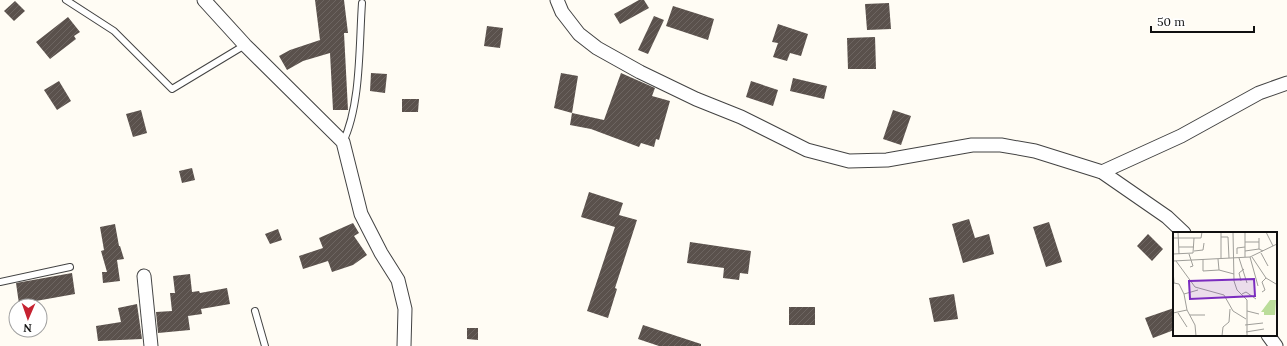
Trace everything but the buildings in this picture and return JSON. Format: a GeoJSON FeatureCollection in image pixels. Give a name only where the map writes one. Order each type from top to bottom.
{"type":"FeatureCollection","features":[{"type":"Feature","properties":{"kind":"street"},"geometry":{"type":"LineString","coordinates":[[204,0],[245,45],[343,142],[360,214],[381,253],[398,280],[405,309],[404,346]]}},
{"type":"Feature","properties":{"kind":"street"},"geometry":{"type":"LineString","coordinates":[[557,0],[562,12],[579,34],[596,48],[640,72],[696,99],[741,117],[807,150],[849,161],[888,160],[972,145],[1002,145],[1035,151],[1102,172],[1167,218],[1183,232]]}},
{"type":"Feature","properties":{"kind":"street"},"geometry":{"type":"LineString","coordinates":[[1102,172],[1181,136],[1259,93],[1287,83]]}},
{"type":"Feature","properties":{"kind":"street"},"geometry":{"type":"LineString","coordinates":[[144,276],[151,346]]}},
{"type":"Feature","properties":{"kind":"street"},"geometry":{"type":"LineString","coordinates":[[1269,336],[1276,346]]}},
{"type":"Feature","properties":{"kind":"lane"},"geometry":{"type":"LineString","coordinates":[[66,0],[114,31],[172,89],[245,45]]}},
{"type":"Feature","properties":{"kind":"lane"},"geometry":{"type":"LineString","coordinates":[[343,142],[349,131],[355,99],[362,3]]}},
{"type":"Feature","properties":{"kind":"lane"},"geometry":{"type":"LineString","coordinates":[[0,282],[70,267]]}},
{"type":"Feature","properties":{"kind":"lane"},"geometry":{"type":"LineString","coordinates":[[255,311],[265,346]]}}]}
